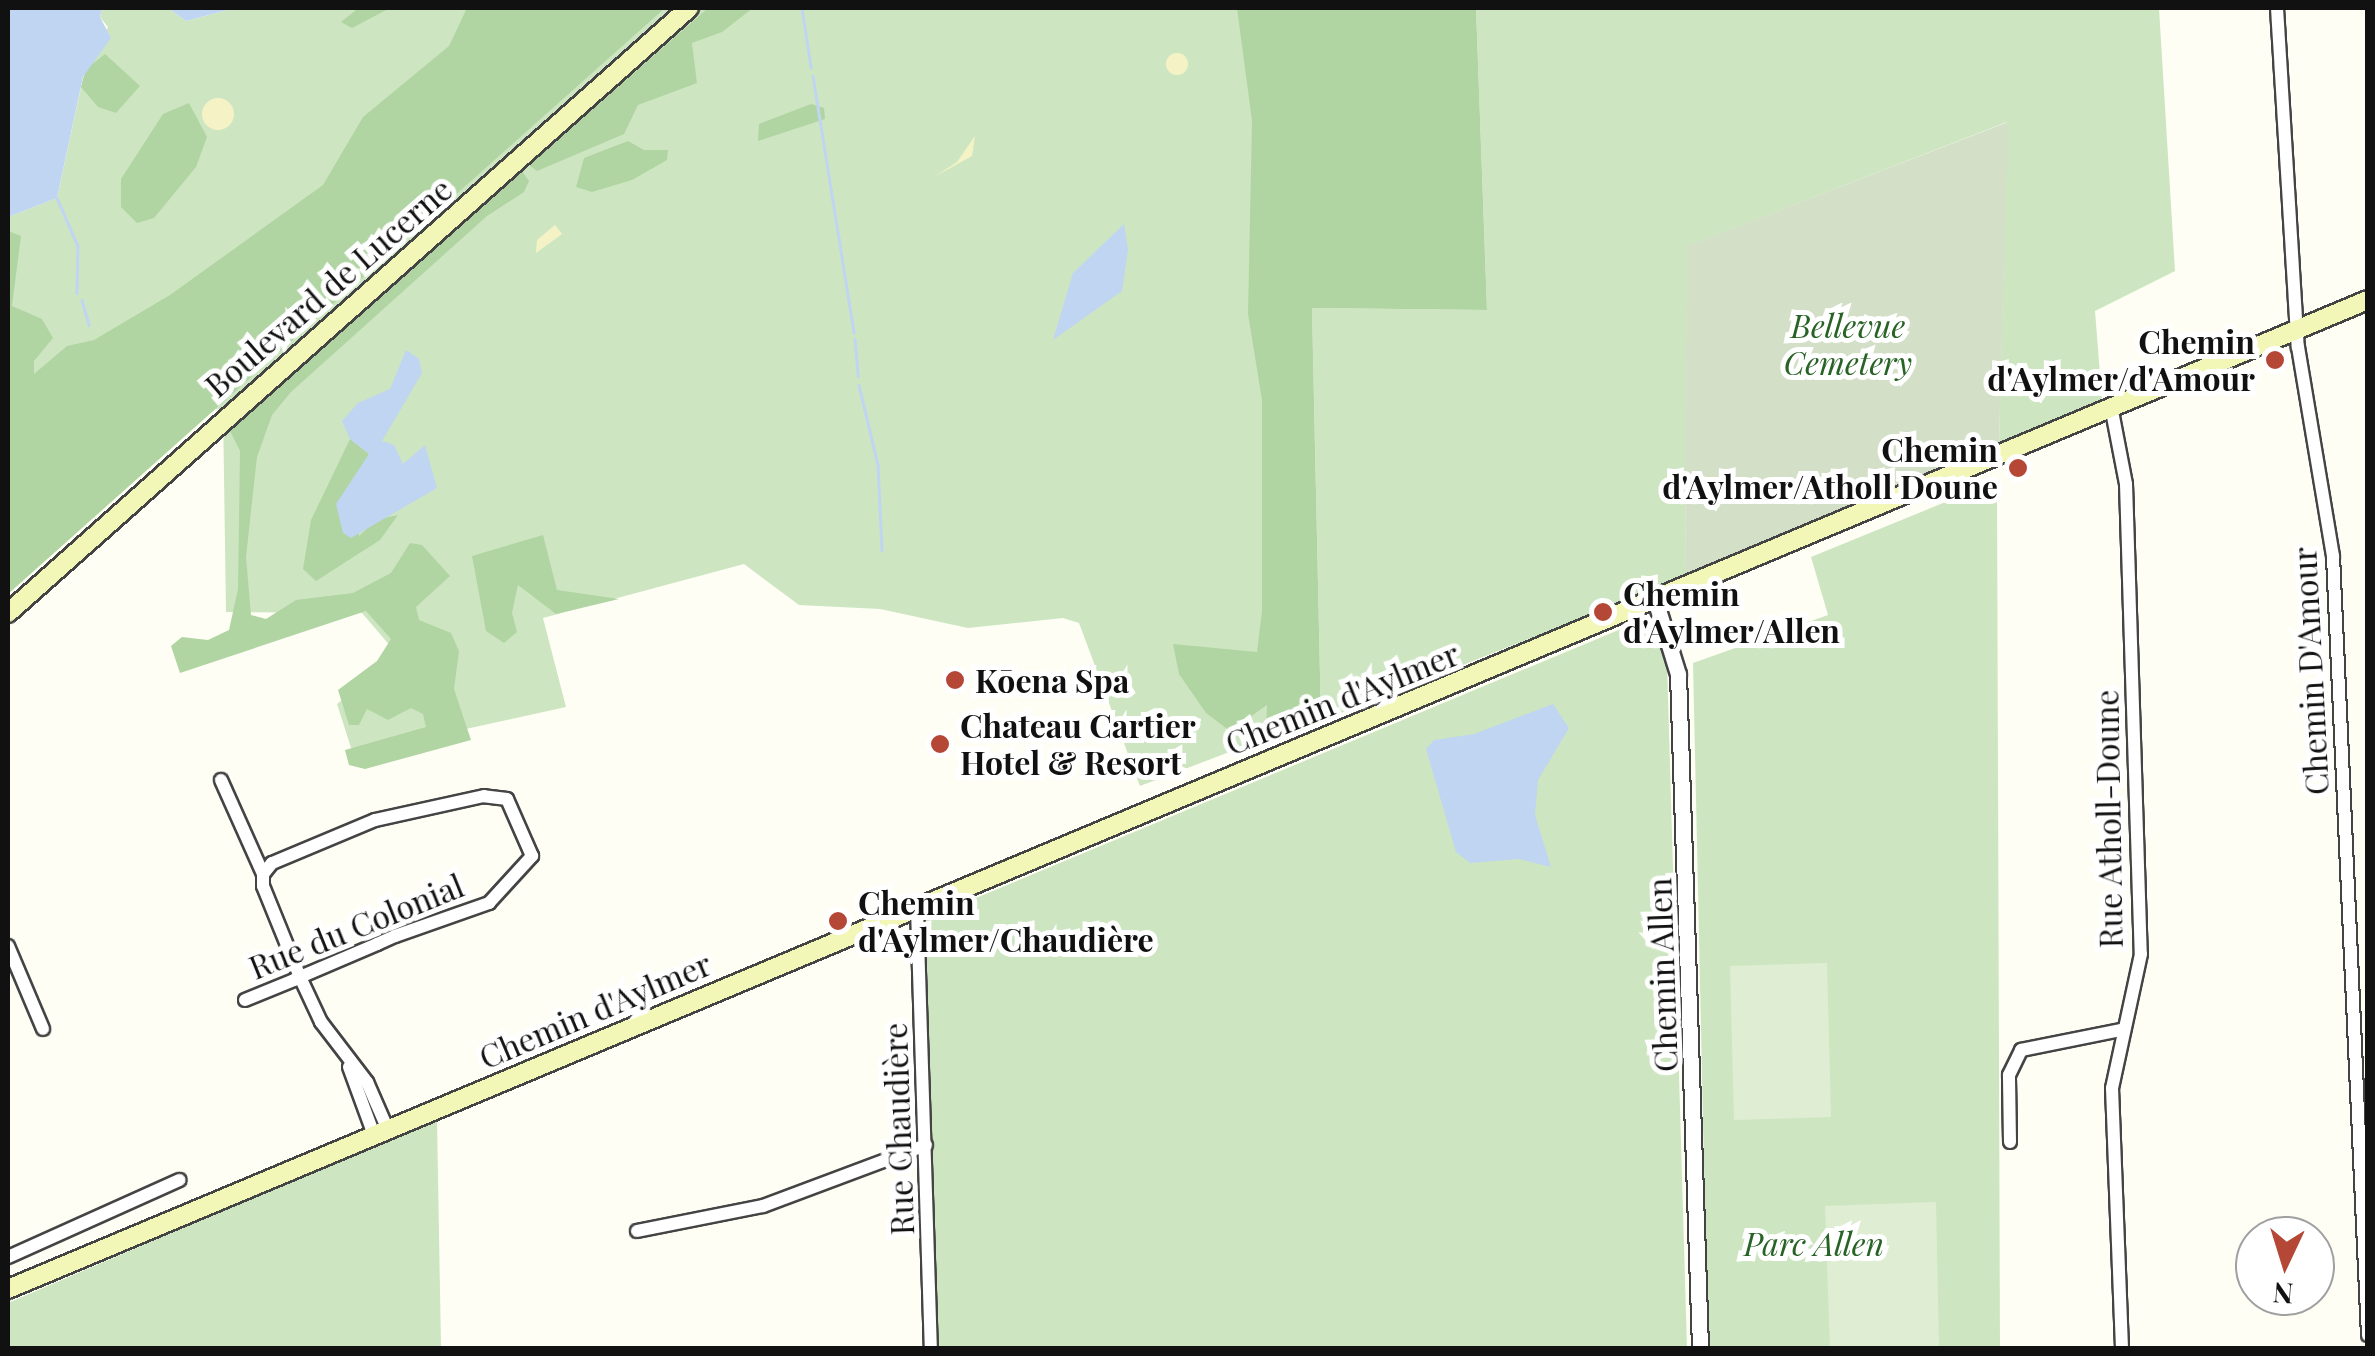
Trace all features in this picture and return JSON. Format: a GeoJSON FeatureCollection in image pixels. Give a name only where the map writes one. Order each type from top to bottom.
{"type":"FeatureCollection","features":[{"type":"Feature","properties":{"kind":"main road","name":"Boulevard de Lucerne"},"geometry":{"type":"LineString","coordinates":[[8,613],[689,8]]}},
{"type":"Feature","properties":{"kind":"main road","name":"Chemin d'Aylmer"},"geometry":{"type":"LineString","coordinates":[[8,1290],[1656,603],[2111,406],[2368,300]]}},
{"type":"Feature","properties":{"kind":"street","name":"Chemin D'Amour"},"geometry":{"type":"LineString","coordinates":[[2277,8],[2296,330],[2333,556],[2368,1335]]}},
{"type":"Feature","properties":{"kind":"street","name":"Rue Atholl-Doune"},"geometry":{"type":"LineString","coordinates":[[2111,406],[2126,484],[2141,954],[2120,1030],[2112,1088],[2122,1348]]}},
{"type":"Feature","properties":{"kind":"street","name":"Chemin Allen"},"geometry":{"type":"LineString","coordinates":[[1656,603],[1678,674],[1700,1348]]}},
{"type":"Feature","properties":{"kind":"street"},"geometry":{"type":"LineString","coordinates":[[221,780],[263,874],[300,977],[348,1065],[367,1082],[381,1132]]}},
{"type":"Feature","properties":{"kind":"street","name":"Rue du Colonial"},"geometry":{"type":"LineString","coordinates":[[246,1000],[484,906],[530,862],[512,804],[494,795],[375,820],[272,863],[263,874]]}},
{"type":"Feature","properties":{"kind":"street","name":"Rue Chaudière"},"geometry":{"type":"LineString","coordinates":[[918,908],[931,1348]]}},
{"type":"Feature","properties":{"kind":"street"},"geometry":{"type":"LineString","coordinates":[[8,946],[43,1029]]}},
{"type":"Feature","properties":{"kind":"street"},"geometry":{"type":"LineString","coordinates":[[2010,1142],[2009,1076],[2021,1050],[2120,1030]]}},
{"type":"Feature","properties":{"kind":"street"},"geometry":{"type":"LineString","coordinates":[[637,1231],[763,1206],[926,1145]]}},
{"type":"Feature","properties":{"kind":"street"},"geometry":{"type":"LineString","coordinates":[[8,1257],[179,1180]]}},
{"type":"Feature","properties":{"kind":"green space"},"geometry":{"type":"Polygon","coordinates":[[[102,8],[168,8],[186,21],[235,8],[1261,8],[1290,729],[1140,786],[1079,623],[1063,618],[968,628],[880,609],[799,605],[744,564],[543,618],[566,707],[353,754],[337,704],[398,655],[362,613],[226,612],[223,409],[123,407],[8,367],[8,217],[57,198],[83,78],[108,27],[100,17],[102,8]]]}},
{"type":"Feature","properties":{"kind":"green space"},"geometry":{"type":"Polygon","coordinates":[[[390,8],[352,28],[341,22],[356,10],[390,8]]]}},
{"type":"Feature","properties":{"kind":"green space"},"geometry":{"type":"Polygon","coordinates":[[[467,8],[665,8],[8,594],[8,231],[21,236],[12,306],[42,319],[53,338],[34,361],[34,374],[67,346],[94,340],[170,295],[323,185],[363,117],[449,46],[467,8]]]}},
{"type":"Feature","properties":{"kind":"green space"},"geometry":{"type":"Polygon","coordinates":[[[708,8],[753,8],[722,32],[692,43],[697,83],[638,105],[624,134],[537,171],[529,165],[708,8]]]}},
{"type":"Feature","properties":{"kind":"green space"},"geometry":{"type":"Polygon","coordinates":[[[1237,8],[1476,8],[1487,310],[1312,308],[1321,721],[1291,731],[1266,731],[1267,705],[1230,731],[1206,713],[1179,674],[1173,644],[1257,652],[1262,611],[1262,400],[1248,314],[1252,121],[1237,8]]]}},
{"type":"Feature","properties":{"kind":"green space"},"geometry":{"type":"Polygon","coordinates":[[[1476,8],[2159,8],[2175,271],[2095,311],[2102,399],[1999,443],[2007,122],[1688,246],[1685,577],[1321,721],[1312,308],[1487,310],[1476,8]]]}},
{"type":"Feature","properties":{"kind":"green space"},"geometry":{"type":"Polygon","coordinates":[[[105,54],[140,86],[116,113],[98,107],[81,87],[86,69],[105,54]]]}},
{"type":"Feature","properties":{"kind":"green space"},"geometry":{"type":"Polygon","coordinates":[[[189,103],[207,137],[196,167],[154,218],[137,223],[121,207],[121,179],[163,114],[189,103]]]}},
{"type":"Feature","properties":{"kind":"green space"},"geometry":{"type":"Polygon","coordinates":[[[811,104],[824,108],[825,119],[758,141],[759,124],[811,104]]]}},
{"type":"Feature","properties":{"kind":"green space","name":"Bellevue Cemetery"},"geometry":{"type":"Polygon","coordinates":[[[2008,122],[1999,443],[1685,577],[1687,246],[2008,122]]]}},
{"type":"Feature","properties":{"kind":"green space"},"geometry":{"type":"Polygon","coordinates":[[[628,141],[644,150],[668,150],[667,160],[632,180],[592,192],[576,187],[584,158],[628,141]]]}},
{"type":"Feature","properties":{"kind":"green space"},"geometry":{"type":"Polygon","coordinates":[[[521,170],[529,181],[524,192],[487,216],[291,392],[272,415],[257,457],[246,557],[251,615],[266,619],[296,600],[353,593],[391,573],[410,543],[422,545],[450,576],[416,607],[419,620],[451,633],[459,651],[454,689],[471,740],[365,769],[349,765],[345,750],[426,727],[423,714],[411,708],[388,720],[367,709],[359,725],[349,725],[338,690],[377,661],[391,639],[366,611],[180,673],[171,646],[182,637],[208,640],[229,630],[238,589],[240,451],[229,429],[521,170]]]}},
{"type":"Feature","properties":{"kind":"green space"},"geometry":{"type":"Polygon","coordinates":[[[350,439],[369,454],[359,473],[359,536],[376,520],[398,515],[380,540],[316,581],[303,569],[311,520],[350,439]]]}},
{"type":"Feature","properties":{"kind":"green space","name":"Parc Allen"},"geometry":{"type":"Polygon","coordinates":[[[1997,481],[2000,1348],[1708,1348],[1693,663],[1828,615],[1811,557],[1997,481]]]}},
{"type":"Feature","properties":{"kind":"green space"},"geometry":{"type":"Polygon","coordinates":[[[543,535],[557,590],[619,599],[556,614],[518,585],[512,613],[517,632],[504,643],[486,631],[472,556],[543,535]]]}},
{"type":"Feature","properties":{"kind":"green space"},"geometry":{"type":"Polygon","coordinates":[[[1652,616],[1666,629],[1687,1348],[929,1348],[916,923],[1652,616]]]}},
{"type":"Feature","properties":{"kind":"green space"},"geometry":{"type":"Polygon","coordinates":[[[1827,963],[1831,1117],[1734,1120],[1730,966],[1827,963]]]}},
{"type":"Feature","properties":{"kind":"green space"},"geometry":{"type":"Polygon","coordinates":[[[437,1119],[441,1348],[8,1348],[8,1303],[437,1119]]]}},
{"type":"Feature","properties":{"kind":"green space"},"geometry":{"type":"Polygon","coordinates":[[[1936,1202],[1939,1348],[1830,1348],[1825,1206],[1936,1202]]]}},
{"type":"Feature","properties":{"kind":"sand"},"geometry":{"type":"Polygon","coordinates":[[[1177,53],[1185,56],[1185,72],[1177,75],[1169,72],[1166,64],[1169,56],[1177,53]]]}},
{"type":"Feature","properties":{"kind":"sand"},"geometry":{"type":"Polygon","coordinates":[[[218,98],[229,103],[234,114],[229,125],[218,130],[207,125],[202,114],[207,103],[218,98]]]}},
{"type":"Feature","properties":{"kind":"sand"},"geometry":{"type":"Polygon","coordinates":[[[975,136],[972,156],[934,177],[957,162],[975,136]]]}},
{"type":"Feature","properties":{"kind":"sand"},"geometry":{"type":"Polygon","coordinates":[[[555,225],[562,234],[536,253],[537,240],[555,225]]]}},
{"type":"Feature","properties":{"kind":"water"},"geometry":{"type":"Polygon","coordinates":[[[8,8],[102,8],[100,17],[111,38],[83,77],[57,198],[8,217],[8,8]]]}},
{"type":"Feature","properties":{"kind":"water"},"geometry":{"type":"Polygon","coordinates":[[[168,8],[235,8],[186,21],[168,8]]]}},
{"type":"Feature","properties":{"kind":"water"},"geometry":{"type":"Polygon","coordinates":[[[1124,224],[1128,250],[1122,291],[1053,340],[1073,273],[1124,224]]]}},
{"type":"Feature","properties":{"kind":"water"},"geometry":{"type":"Polygon","coordinates":[[[406,350],[419,359],[422,373],[382,441],[394,445],[403,464],[425,445],[437,488],[351,538],[343,533],[336,504],[369,454],[350,439],[342,421],[358,403],[390,389],[406,350]]]}},
{"type":"Feature","properties":{"kind":"water"},"geometry":{"type":"Polygon","coordinates":[[[1553,704],[1569,728],[1538,780],[1535,815],[1551,867],[1519,859],[1470,863],[1456,852],[1426,749],[1434,740],[1474,734],[1553,704]]]}},
{"type":"Feature","properties":{"kind":"waterway"},"geometry":{"type":"LineString","coordinates":[[802,8],[811,67]]}},
{"type":"Feature","properties":{"kind":"waterway"},"geometry":{"type":"LineString","coordinates":[[813,76],[854,333]]}},
{"type":"Feature","properties":{"kind":"waterway"},"geometry":{"type":"LineString","coordinates":[[57,198],[78,246],[77,293]]}},
{"type":"Feature","properties":{"kind":"waterway"},"geometry":{"type":"LineString","coordinates":[[82,300],[89,325]]}},
{"type":"Feature","properties":{"kind":"waterway"},"geometry":{"type":"LineString","coordinates":[[855,339],[858,376]]}},
{"type":"Feature","properties":{"kind":"waterway"},"geometry":{"type":"LineString","coordinates":[[859,385],[878,465],[882,550]]}},
{"type":"Feature","properties":{"kind":"place","name":"Chemin d'Aylmer/d'Amour"},"geometry":{"type":"Point","coordinates":[2275,360]}},
{"type":"Feature","properties":{"kind":"place","name":"Chemin d'Aylmer/Atholl Doune"},"geometry":{"type":"Point","coordinates":[2018,468]}},
{"type":"Feature","properties":{"kind":"place","name":"Chemin d'Aylmer/Allen"},"geometry":{"type":"Point","coordinates":[1603,612]}},
{"type":"Feature","properties":{"kind":"place","name":"Kōena Spa"},"geometry":{"type":"Point","coordinates":[955,680]}},
{"type":"Feature","properties":{"kind":"place","name":"Chateau Cartier Hotel & Resort"},"geometry":{"type":"Point","coordinates":[940,744]}},
{"type":"Feature","properties":{"kind":"place","name":"Chemin d'Aylmer/Chaudière"},"geometry":{"type":"Point","coordinates":[838,921]}}]}
